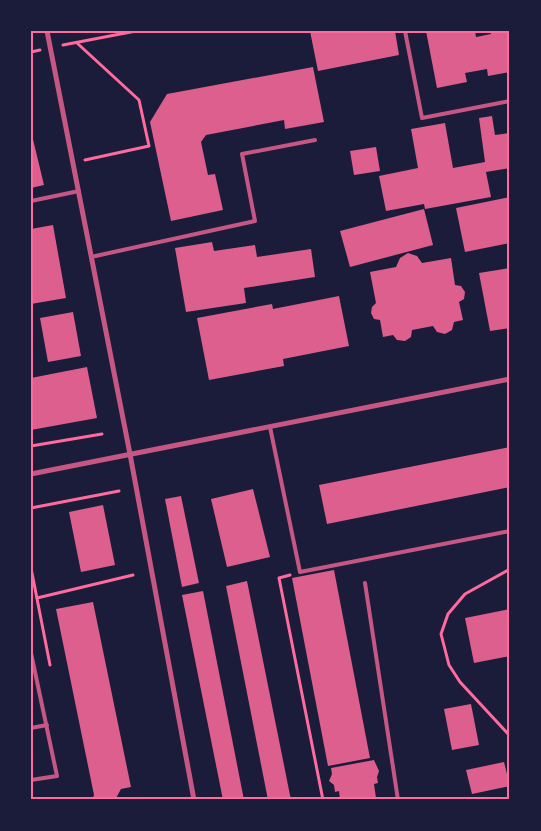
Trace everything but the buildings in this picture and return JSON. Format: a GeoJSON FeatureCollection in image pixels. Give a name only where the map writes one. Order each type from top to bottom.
{"type":"FeatureCollection","features":[{"type":"Feature","properties":{"kind":"street"},"geometry":{"type":"LineString","coordinates":[[47,31],[130,454],[194,800]]}},
{"type":"Feature","properties":{"kind":"street"},"geometry":{"type":"LineString","coordinates":[[31,474],[510,379]]}},
{"type":"Feature","properties":{"kind":"lane"},"geometry":{"type":"LineString","coordinates":[[405,31],[422,118],[510,101]]}},
{"type":"Feature","properties":{"kind":"lane"},"geometry":{"type":"LineString","coordinates":[[92,257],[255,221],[242,154],[315,140]]}},
{"type":"Feature","properties":{"kind":"lane"},"geometry":{"type":"LineString","coordinates":[[31,201],[79,191]]}},
{"type":"Feature","properties":{"kind":"lane"},"geometry":{"type":"LineString","coordinates":[[270,427],[300,572],[510,531]]}},
{"type":"Feature","properties":{"kind":"lane"},"geometry":{"type":"LineString","coordinates":[[365,584],[398,800]]}},
{"type":"Feature","properties":{"kind":"lane"},"geometry":{"type":"LineString","coordinates":[[31,653],[57,776],[31,780]]}},
{"type":"Feature","properties":{"kind":"lane"},"geometry":{"type":"LineString","coordinates":[[31,728],[47,725]]}},
{"type":"Feature","properties":{"kind":"path"},"geometry":{"type":"LineString","coordinates":[[31,52],[136,31]]}},
{"type":"Feature","properties":{"kind":"path"},"geometry":{"type":"LineString","coordinates":[[73,163],[149,146],[139,100],[77,43]]}},
{"type":"Feature","properties":{"kind":"path"},"geometry":{"type":"LineString","coordinates":[[31,446],[102,434]]}},
{"type":"Feature","properties":{"kind":"path"},"geometry":{"type":"LineString","coordinates":[[31,508],[119,491]]}},
{"type":"Feature","properties":{"kind":"path"},"geometry":{"type":"LineString","coordinates":[[31,568],[50,665]]}},
{"type":"Feature","properties":{"kind":"path"},"geometry":{"type":"LineString","coordinates":[[510,569],[465,594],[448,614],[441,634],[449,665],[460,682],[510,736]]}},
{"type":"Feature","properties":{"kind":"path"},"geometry":{"type":"LineString","coordinates":[[300,572],[279,578],[323,800]]}},
{"type":"Feature","properties":{"kind":"path"},"geometry":{"type":"LineString","coordinates":[[37,598],[134,575]]}}]}
